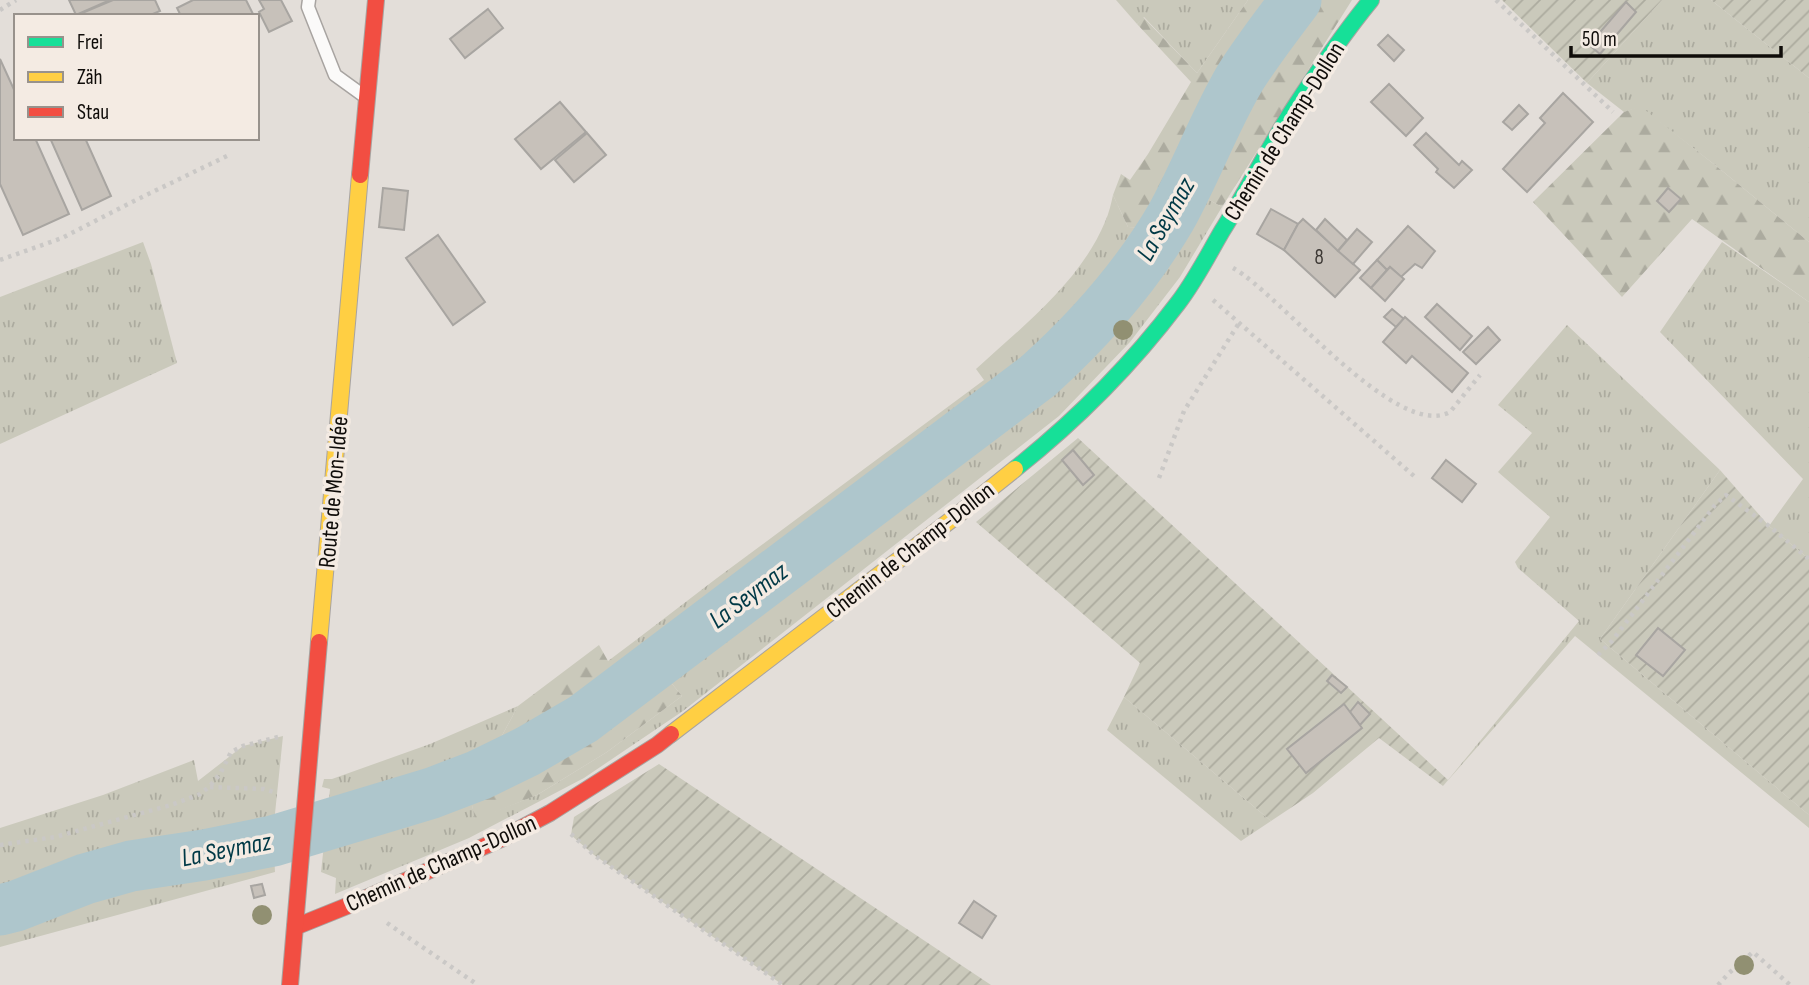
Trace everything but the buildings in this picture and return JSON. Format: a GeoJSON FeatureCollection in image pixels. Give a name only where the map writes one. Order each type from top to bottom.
{"type":"FeatureCollection","features":[{"type":"Feature","properties":{"kind":"street","name":"Route de Mon-Idée"},"geometry":{"type":"LineString","coordinates":[[290,985],[376,0]]}},
{"type":"Feature","properties":{"kind":"street","name":"Chemin de Champ-Dollon"},"geometry":{"type":"LineString","coordinates":[[295,927],[501,839],[550,813],[657,744],[960,513],[1051,440],[1091,401],[1179,302],[1293,109],[1349,27],[1371,0]]}},
{"type":"Feature","properties":{"kind":"lane"},"geometry":{"type":"LineString","coordinates":[[309,0],[308,8],[335,75],[368,99]]}},
{"type":"Feature","properties":{"kind":"path"},"geometry":{"type":"LineString","coordinates":[[0,10],[16,0]]}},
{"type":"Feature","properties":{"kind":"path"},"geometry":{"type":"LineString","coordinates":[[1496,0],[1613,112]]}},
{"type":"Feature","properties":{"kind":"path"},"geometry":{"type":"LineString","coordinates":[[0,260],[62,238],[231,154]]}},
{"type":"Feature","properties":{"kind":"path"},"geometry":{"type":"LineString","coordinates":[[1208,254],[1241,272],[1271,296],[1361,381],[1408,410],[1430,416],[1444,415],[1450,412],[1480,375]]}},
{"type":"Feature","properties":{"kind":"path"},"geometry":{"type":"LineString","coordinates":[[1191,281],[1414,476]]}},
{"type":"Feature","properties":{"kind":"path"},"geometry":{"type":"LineString","coordinates":[[1159,478],[1184,411],[1239,323]]}},
{"type":"Feature","properties":{"kind":"path"},"geometry":{"type":"LineString","coordinates":[[1598,655],[1612,641],[1715,505],[1726,495],[1809,559]]}},
{"type":"Feature","properties":{"kind":"path"},"geometry":{"type":"LineString","coordinates":[[0,845],[55,836],[171,805],[200,794],[209,787],[220,774],[231,752],[243,746],[283,736],[311,732]]}},
{"type":"Feature","properties":{"kind":"path"},"geometry":{"type":"LineString","coordinates":[[209,787],[264,789],[305,804]]}},
{"type":"Feature","properties":{"kind":"path"},"geometry":{"type":"LineString","coordinates":[[550,813],[594,855],[783,985]]}},
{"type":"Feature","properties":{"kind":"path"},"geometry":{"type":"LineString","coordinates":[[357,902],[478,985]]}},
{"type":"Feature","properties":{"kind":"path"},"geometry":{"type":"LineString","coordinates":[[1718,985],[1752,952],[1790,985]]}},
{"type":"Feature","properties":{"kind":"green space"},"geometry":{"type":"Polygon","coordinates":[[[1116,0],[1248,0],[1197,73],[1144,17],[1137,24],[1116,0]]]}},
{"type":"Feature","properties":{"kind":"green space"},"geometry":{"type":"Polygon","coordinates":[[[1248,0],[1352,0],[1222,207],[1180,184],[1156,228],[1128,227],[1113,195],[1121,174],[1130,180],[1191,82],[1137,24],[1143,17],[1197,73],[1248,0]]]}},
{"type":"Feature","properties":{"kind":"green space"},"geometry":{"type":"Polygon","coordinates":[[[1502,0],[1662,0],[1587,83],[1502,0]]]}},
{"type":"Feature","properties":{"kind":"green space"},"geometry":{"type":"Polygon","coordinates":[[[1662,0],[1711,0],[1809,78],[1809,242],[1640,107],[1624,112],[1587,83],[1662,0]]]}},
{"type":"Feature","properties":{"kind":"green space"},"geometry":{"type":"Polygon","coordinates":[[[1711,0],[1809,0],[1809,78],[1711,0]]]}},
{"type":"Feature","properties":{"kind":"green space"},"geometry":{"type":"Polygon","coordinates":[[[1640,106],[1809,242],[1809,302],[1692,219],[1622,297],[1533,202],[1624,112],[1640,106]]]}},
{"type":"Feature","properties":{"kind":"green space"},"geometry":{"type":"Polygon","coordinates":[[[1180,184],[1222,207],[1180,277],[1130,342],[1059,416],[683,711],[584,778],[469,838],[335,894],[336,878],[321,872],[330,789],[322,787],[324,779],[332,779],[430,744],[518,706],[470,795],[475,819],[537,795],[607,752],[682,696],[636,640],[984,380],[976,369],[1049,302],[1081,264],[1105,222],[1113,195],[1128,227],[1156,228],[1180,184]]]}},
{"type":"Feature","properties":{"kind":"green space"},"geometry":{"type":"Polygon","coordinates":[[[143,242],[177,363],[0,444],[0,297],[143,242]]]}},
{"type":"Feature","properties":{"kind":"green space"},"geometry":{"type":"Polygon","coordinates":[[[1722,242],[1809,302],[1809,559],[1769,526],[1803,479],[1660,332],[1722,242]]]}},
{"type":"Feature","properties":{"kind":"green space"},"geometry":{"type":"Polygon","coordinates":[[[1567,325],[1720,470],[1600,639],[1809,815],[1809,828],[1575,636],[1443,786],[1579,621],[1518,568],[1515,562],[1550,517],[1498,472],[1532,433],[1498,405],[1567,325]]]}},
{"type":"Feature","properties":{"kind":"green space"},"geometry":{"type":"Polygon","coordinates":[[[1078,438],[1448,780],[1443,786],[1379,738],[1313,793],[1271,821],[1124,697],[1140,663],[976,522],[1078,438]]]}},
{"type":"Feature","properties":{"kind":"green space"},"geometry":{"type":"Polygon","coordinates":[[[1720,470],[1769,526],[1809,559],[1809,815],[1600,639],[1720,470]]]}},
{"type":"Feature","properties":{"kind":"green space"},"geometry":{"type":"Polygon","coordinates":[[[636,640],[682,696],[607,752],[537,795],[475,820],[470,795],[518,706],[599,645],[608,661],[636,640]]]}},
{"type":"Feature","properties":{"kind":"green space"},"geometry":{"type":"Polygon","coordinates":[[[1124,697],[1271,821],[1241,841],[1107,730],[1124,697]]]}},
{"type":"Feature","properties":{"kind":"green space"},"geometry":{"type":"Polygon","coordinates":[[[283,736],[273,833],[275,872],[0,947],[0,828],[103,795],[194,760],[198,781],[243,746],[283,736]]]}},
{"type":"Feature","properties":{"kind":"green space"},"geometry":{"type":"Polygon","coordinates":[[[659,764],[991,985],[783,985],[594,855],[571,835],[574,817],[659,764]]]}},
{"type":"Feature","properties":{"kind":"waterway","name":"La Seymaz"},"geometry":{"type":"LineString","coordinates":[[0,910],[85,879],[131,866],[273,841],[432,793],[479,775],[528,751],[583,719],[1038,376],[1075,340],[1143,261],[1171,217],[1240,78],[1296,0]]}},
{"type":"Feature","properties":{"kind":"traffic: fast"},"geometry":{"type":"LineString","coordinates":[[1015,469],[1059,432],[1101,391],[1178,303],[1196,277],[1294,108],[1371,0]]}},
{"type":"Feature","properties":{"kind":"traffic: slow"},"geometry":{"type":"LineString","coordinates":[[319,642],[360,175]]}},
{"type":"Feature","properties":{"kind":"traffic: slow"},"geometry":{"type":"LineString","coordinates":[[671,734],[1015,469]]}},
{"type":"Feature","properties":{"kind":"traffic: jam"},"geometry":{"type":"LineString","coordinates":[[360,175],[376,0]]}},
{"type":"Feature","properties":{"kind":"traffic: jam"},"geometry":{"type":"LineString","coordinates":[[290,985],[319,642]]}},
{"type":"Feature","properties":{"kind":"traffic: jam"},"geometry":{"type":"LineString","coordinates":[[295,927],[501,839],[550,813],[671,734]]}}]}
